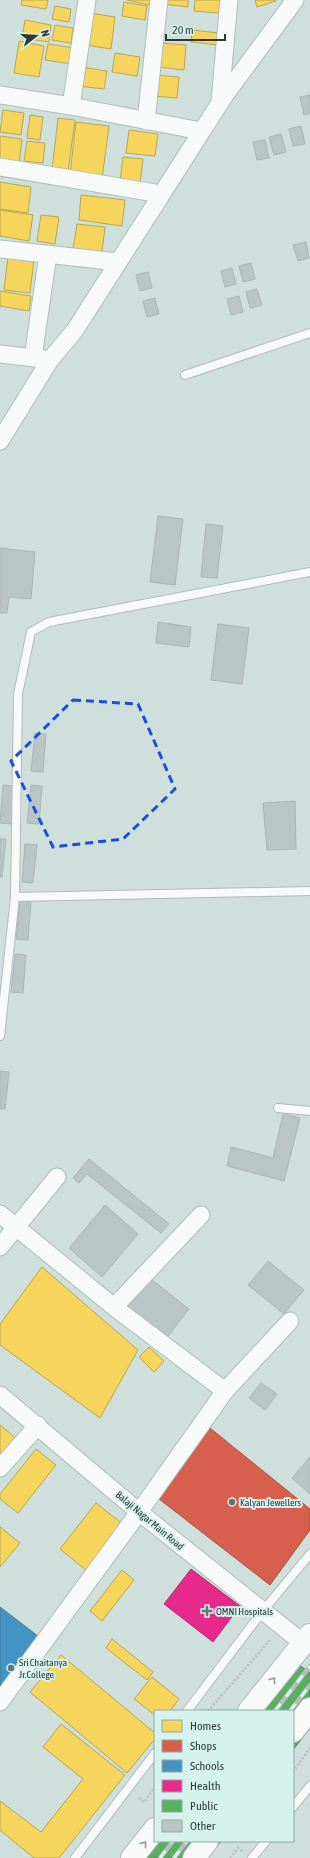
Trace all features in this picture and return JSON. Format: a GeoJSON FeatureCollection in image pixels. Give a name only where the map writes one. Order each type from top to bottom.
{"type":"FeatureCollection","features":[{"type":"Feature","properties":{"kind":"highway"},"geometry":{"type":"LineString","coordinates":[[250,1710],[306,1639]]}},
{"type":"Feature","properties":{"kind":"highway"},"geometry":{"type":"LineString","coordinates":[[294,1730],[310,1709]]}},
{"type":"Feature","properties":{"kind":"highway"},"geometry":{"type":"LineString","coordinates":[[132,1858],[154,1830]]}},
{"type":"Feature","properties":{"kind":"highway"},"geometry":{"type":"LineString","coordinates":[[194,1858],[206,1842]]}},
{"type":"Feature","properties":{"kind":"street"},"geometry":{"type":"LineString","coordinates":[[71,106],[87,0]]}},
{"type":"Feature","properties":{"kind":"street"},"geometry":{"type":"LineString","coordinates":[[146,120],[159,0]]}},
{"type":"Feature","properties":{"kind":"street"},"geometry":{"type":"LineString","coordinates":[[219,104],[229,0]]}},
{"type":"Feature","properties":{"kind":"street"},"geometry":{"type":"LineString","coordinates":[[0,442],[50,360],[75,330],[219,104],[295,0]]}},
{"type":"Feature","properties":{"kind":"street"},"geometry":{"type":"LineString","coordinates":[[0,95],[71,106],[201,132]]}},
{"type":"Feature","properties":{"kind":"street"},"geometry":{"type":"LineString","coordinates":[[0,167],[161,194]]}},
{"type":"Feature","properties":{"kind":"street"},"geometry":{"type":"LineString","coordinates":[[0,249],[118,262]]}},
{"type":"Feature","properties":{"kind":"street"},"geometry":{"type":"LineString","coordinates":[[33,358],[48,254]]}},
{"type":"Feature","properties":{"kind":"street"},"geometry":{"type":"LineString","coordinates":[[0,354],[50,360]]}},
{"type":"Feature","properties":{"kind":"street"},"geometry":{"type":"LineString","coordinates":[[0,1247],[58,1177]]}},
{"type":"Feature","properties":{"kind":"street"},"geometry":{"type":"LineString","coordinates":[[0,1214],[114,1307],[225,1391]]}},
{"type":"Feature","properties":{"kind":"street"},"geometry":{"type":"LineString","coordinates":[[114,1307],[201,1215]]}},
{"type":"Feature","properties":{"kind":"street"},"geometry":{"type":"LineString","coordinates":[[0,1702],[139,1512],[225,1391],[290,1321]]}},
{"type":"Feature","properties":{"kind":"street","name":"Balaji Nagar Main Road"},"geometry":{"type":"LineString","coordinates":[[0,1395],[38,1425],[139,1512],[262,1612],[306,1639]]}},
{"type":"Feature","properties":{"kind":"street"},"geometry":{"type":"LineString","coordinates":[[0,1468],[38,1425]]}},
{"type":"Feature","properties":{"kind":"lane"},"geometry":{"type":"LineString","coordinates":[[185,375],[310,333]]}},
{"type":"Feature","properties":{"kind":"lane"},"geometry":{"type":"LineString","coordinates":[[0,1036],[15,897],[18,694],[32,632],[49,622],[310,572]]}},
{"type":"Feature","properties":{"kind":"lane"},"geometry":{"type":"LineString","coordinates":[[15,897],[310,891]]}},
{"type":"Feature","properties":{"kind":"lane"},"geometry":{"type":"LineString","coordinates":[[278,1108],[310,1111]]}},
{"type":"Feature","properties":{"kind":"lane"},"geometry":{"type":"LineString","coordinates":[[188,1710],[262,1612],[310,1554]]}},
{"type":"Feature","properties":{"kind":"lane"},"geometry":{"type":"LineString","coordinates":[[76,1858],[154,1754]]}},
{"type":"Feature","properties":{"kind":"lane"},"geometry":{"type":"LineString","coordinates":[[294,1806],[310,1786]]}},
{"type":"Feature","properties":{"kind":"lane"},"geometry":{"type":"LineString","coordinates":[[252,1858],[265,1842]]}},
{"type":"Feature","properties":{"kind":"path"},"geometry":{"type":"LineString","coordinates":[[209,1710],[268,1645]]}},
{"type":"Feature","properties":{"kind":"path"},"geometry":{"type":"LineString","coordinates":[[294,1770],[310,1748]]}},
{"type":"Feature","properties":{"kind":"path"},"geometry":{"type":"LineString","coordinates":[[144,1802],[154,1788]]}},
{"type":"Feature","properties":{"kind":"path"},"geometry":{"type":"LineString","coordinates":[[230,1858],[238,1848]]}},
{"type":"Feature","properties":{"kind":"highlighted area"},"geometry":{"type":"Polygon","coordinates":[[[73,700],[138,704],[175,789],[123,839],[53,847],[11,761],[73,700]]]}},
{"type":"Feature","properties":{"kind":"building: Homes"},"geometry":{"type":"Polygon","coordinates":[[[22,0],[48,0],[46,9],[21,5],[22,0]]]}},
{"type":"Feature","properties":{"kind":"building: Homes"},"geometry":{"type":"Polygon","coordinates":[[[127,0],[150,0],[149,5],[127,0]]]}},
{"type":"Feature","properties":{"kind":"building: Homes"},"geometry":{"type":"Polygon","coordinates":[[[164,0],[188,0],[188,7],[163,4],[164,0]]]}},
{"type":"Feature","properties":{"kind":"building: Homes"},"geometry":{"type":"Polygon","coordinates":[[[195,0],[220,0],[219,13],[194,11],[195,0]]]}},
{"type":"Feature","properties":{"kind":"building: Homes"},"geometry":{"type":"Polygon","coordinates":[[[255,0],[276,0],[276,1],[257,7],[255,0]]]}},
{"type":"Feature","properties":{"kind":"building: Homes"},"geometry":{"type":"Polygon","coordinates":[[[124,2],[147,6],[145,20],[122,16],[124,2]]]}},
{"type":"Feature","properties":{"kind":"building: Homes"},"geometry":{"type":"Polygon","coordinates":[[[55,6],[71,9],[69,22],[52,19],[55,6]]]}},
{"type":"Feature","properties":{"kind":"building: Homes"},"geometry":{"type":"Polygon","coordinates":[[[90,13],[115,17],[111,49],[86,45],[90,13]]]}},
{"type":"Feature","properties":{"kind":"building: Homes"},"geometry":{"type":"Polygon","coordinates":[[[25,20],[51,25],[49,42],[22,38],[25,20]]]}},
{"type":"Feature","properties":{"kind":"building: Homes"},"geometry":{"type":"Polygon","coordinates":[[[55,25],[73,28],[71,43],[52,40],[55,25]]]}},
{"type":"Feature","properties":{"kind":"building: Homes"},"geometry":{"type":"Polygon","coordinates":[[[192,30],[219,33],[218,45],[191,42],[192,30]]]}},
{"type":"Feature","properties":{"kind":"building: Homes"},"geometry":{"type":"Polygon","coordinates":[[[19,41],[44,46],[39,77],[14,73],[19,41]]]}},
{"type":"Feature","properties":{"kind":"building: Homes"},"geometry":{"type":"Polygon","coordinates":[[[161,43],[186,45],[184,70],[158,67],[161,43]]]}},
{"type":"Feature","properties":{"kind":"building: Homes"},"geometry":{"type":"Polygon","coordinates":[[[48,44],[75,48],[72,64],[45,60],[48,44]]]}},
{"type":"Feature","properties":{"kind":"building: Homes"},"geometry":{"type":"Polygon","coordinates":[[[115,53],[140,57],[137,76],[112,72],[115,53]]]}},
{"type":"Feature","properties":{"kind":"building: Homes"},"geometry":{"type":"Polygon","coordinates":[[[81,67],[107,71],[104,89],[78,86],[81,67]]]}},
{"type":"Feature","properties":{"kind":"building: Homes"},"geometry":{"type":"Polygon","coordinates":[[[155,75],[179,77],[177,98],[153,96],[155,75]]]}},
{"type":"Feature","properties":{"kind":"building: Homes"},"geometry":{"type":"Polygon","coordinates":[[[3,110],[24,113],[21,135],[0,132],[3,110]]]}},
{"type":"Feature","properties":{"kind":"building: Homes"},"geometry":{"type":"Polygon","coordinates":[[[30,115],[43,117],[40,140],[27,138],[30,115]]]}},
{"type":"Feature","properties":{"kind":"building: Homes"},"geometry":{"type":"Polygon","coordinates":[[[58,118],[75,120],[68,172],[52,170],[58,118]]]}},
{"type":"Feature","properties":{"kind":"building: Homes"},"geometry":{"type":"Polygon","coordinates":[[[76,122],[109,126],[102,179],[70,175],[76,122]]]}},
{"type":"Feature","properties":{"kind":"building: Homes"},"geometry":{"type":"Polygon","coordinates":[[[129,130],[158,134],[155,156],[126,153],[129,130]]]}},
{"type":"Feature","properties":{"kind":"building: Homes"},"geometry":{"type":"Polygon","coordinates":[[[0,136],[22,139],[19,165],[0,162],[0,136]]]}},
{"type":"Feature","properties":{"kind":"building: Homes"},"geometry":{"type":"Polygon","coordinates":[[[27,141],[45,143],[43,163],[24,161],[27,141]]]}},
{"type":"Feature","properties":{"kind":"building: Homes"},"geometry":{"type":"Polygon","coordinates":[[[123,157],[143,159],[140,183],[120,181],[123,157]]]}},
{"type":"Feature","properties":{"kind":"building: Homes"},"geometry":{"type":"Polygon","coordinates":[[[0,182],[31,187],[28,213],[0,209],[0,182]]]}},
{"type":"Feature","properties":{"kind":"building: Homes"},"geometry":{"type":"Polygon","coordinates":[[[81,195],[125,200],[122,226],[79,220],[81,195]]]}},
{"type":"Feature","properties":{"kind":"building: Homes"},"geometry":{"type":"Polygon","coordinates":[[[0,210],[33,215],[29,241],[0,236],[0,210]]]}},
{"type":"Feature","properties":{"kind":"building: Homes"},"geometry":{"type":"Polygon","coordinates":[[[41,215],[59,217],[55,244],[37,241],[41,215]]]}},
{"type":"Feature","properties":{"kind":"building: Homes"},"geometry":{"type":"Polygon","coordinates":[[[77,224],[105,227],[102,252],[73,249],[77,224]]]}},
{"type":"Feature","properties":{"kind":"building: Homes"},"geometry":{"type":"Polygon","coordinates":[[[8,256],[34,259],[30,293],[4,290],[8,256]]]}},
{"type":"Feature","properties":{"kind":"building: Homes"},"geometry":{"type":"Polygon","coordinates":[[[0,291],[31,296],[29,311],[0,306],[0,291]]]}},
{"type":"Feature","properties":{"kind":"building: Homes"},"geometry":{"type":"Polygon","coordinates":[[[42,1267],[138,1350],[100,1418],[0,1345],[0,1324],[42,1267]]]}},
{"type":"Feature","properties":{"kind":"building: Homes"},"geometry":{"type":"Polygon","coordinates":[[[149,1347],[164,1361],[154,1372],[139,1357],[149,1347]]]}},
{"type":"Feature","properties":{"kind":"building: Homes"},"geometry":{"type":"Polygon","coordinates":[[[0,1425],[18,1440],[0,1463],[0,1425]]]}},
{"type":"Feature","properties":{"kind":"building: Homes"},"geometry":{"type":"Polygon","coordinates":[[[36,1449],[56,1465],[18,1513],[0,1499],[0,1494],[36,1449]]]}},
{"type":"Feature","properties":{"kind":"building: Homes"},"geometry":{"type":"Polygon","coordinates":[[[96,1503],[124,1525],[87,1571],[60,1549],[96,1503]]]}},
{"type":"Feature","properties":{"kind":"building: Homes"},"geometry":{"type":"Polygon","coordinates":[[[0,1527],[20,1543],[0,1567],[0,1527]]]}},
{"type":"Feature","properties":{"kind":"building: Homes"},"geometry":{"type":"Polygon","coordinates":[[[122,1570],[134,1580],[102,1621],[90,1611],[122,1570]]]}},
{"type":"Feature","properties":{"kind":"building: Homes"},"geometry":{"type":"Polygon","coordinates":[[[112,1639],[153,1672],[147,1680],[106,1648],[112,1639]]]}},
{"type":"Feature","properties":{"kind":"building: Homes"},"geometry":{"type":"Polygon","coordinates":[[[61,1655],[154,1732],[154,1740],[127,1773],[30,1692],[61,1655]]]}},
{"type":"Feature","properties":{"kind":"building: Homes"},"geometry":{"type":"Polygon","coordinates":[[[152,1677],[179,1699],[171,1710],[154,1710],[154,1714],[134,1699],[152,1677]]]}},
{"type":"Feature","properties":{"kind":"building: Homes"},"geometry":{"type":"Polygon","coordinates":[[[61,1724],[125,1775],[59,1858],[34,1858],[0,1830],[0,1801],[41,1832],[83,1779],[43,1747],[61,1724]]]}},
{"type":"Feature","properties":{"kind":"building: Shops","name":"Kalyan Jewellers"},"geometry":{"type":"Polygon","coordinates":[[[205,1424],[310,1509],[310,1530],[270,1585],[154,1495],[205,1424]]]}},
{"type":"Feature","properties":{"kind":"building: Schools","name":"Sri Chaitanya Jr.College"},"geometry":{"type":"Polygon","coordinates":[[[0,1607],[43,1640],[0,1696],[0,1607]]]}},
{"type":"Feature","properties":{"kind":"building: Health"},"geometry":{"type":"Polygon","coordinates":[[[191,1569],[240,1606],[213,1642],[164,1604],[191,1569]]]}},
{"type":"Feature","properties":{"kind":"building: Public"},"geometry":{"type":"Polygon","coordinates":[[[285,1654],[310,1673],[310,1728],[294,1749],[294,1710],[241,1710],[285,1654]]]}},
{"type":"Feature","properties":{"kind":"building: Public"},"geometry":{"type":"Polygon","coordinates":[[[154,1842],[220,1842],[208,1858],[125,1858],[154,1842]]]}},
{"type":"Feature","properties":{"kind":"building: Other"},"geometry":{"type":"Polygon","coordinates":[[[310,95],[310,113],[304,115],[300,97],[310,95]]]}},
{"type":"Feature","properties":{"kind":"building: Other"},"geometry":{"type":"Polygon","coordinates":[[[301,126],[305,144],[293,146],[289,129],[301,126]]]}},
{"type":"Feature","properties":{"kind":"building: Other"},"geometry":{"type":"Polygon","coordinates":[[[281,134],[286,152],[274,155],[269,137],[281,134]]]}},
{"type":"Feature","properties":{"kind":"building: Other"},"geometry":{"type":"Polygon","coordinates":[[[265,140],[269,158],[257,160],[253,142],[265,140]]]}},
{"type":"Feature","properties":{"kind":"building: Other"},"geometry":{"type":"Polygon","coordinates":[[[306,242],[309,258],[298,261],[293,245],[306,242]]]}},
{"type":"Feature","properties":{"kind":"building: Other"},"geometry":{"type":"Polygon","coordinates":[[[251,263],[255,279],[243,282],[239,266],[251,263]]]}},
{"type":"Feature","properties":{"kind":"building: Other"},"geometry":{"type":"Polygon","coordinates":[[[232,268],[236,284],[225,287],[221,271],[232,268]]]}},
{"type":"Feature","properties":{"kind":"building: Other"},"geometry":{"type":"Polygon","coordinates":[[[148,272],[152,288],[140,291],[136,275],[148,272]]]}},
{"type":"Feature","properties":{"kind":"building: Other"},"geometry":{"type":"Polygon","coordinates":[[[257,289],[262,305],[250,308],[246,292],[257,289]]]}},
{"type":"Feature","properties":{"kind":"building: Other"},"geometry":{"type":"Polygon","coordinates":[[[239,296],[243,312],[231,315],[227,299],[239,296]]]}},
{"type":"Feature","properties":{"kind":"building: Other"},"geometry":{"type":"Polygon","coordinates":[[[155,298],[159,314],[147,317],[143,301],[155,298]]]}},
{"type":"Feature","properties":{"kind":"building: Other"},"geometry":{"type":"Polygon","coordinates":[[[158,516],[183,519],[175,585],[150,582],[158,516]]]}},
{"type":"Feature","properties":{"kind":"building: Other"},"geometry":{"type":"Polygon","coordinates":[[[206,524],[223,526],[217,578],[201,577],[206,524]]]}},
{"type":"Feature","properties":{"kind":"building: Other"},"geometry":{"type":"Polygon","coordinates":[[[0,548],[35,552],[31,599],[9,597],[7,613],[0,613],[0,548]]]}},
{"type":"Feature","properties":{"kind":"building: Other"},"geometry":{"type":"Polygon","coordinates":[[[158,622],[191,627],[189,647],[156,643],[158,622]]]}},
{"type":"Feature","properties":{"kind":"building: Other"},"geometry":{"type":"Polygon","coordinates":[[[218,624],[249,628],[242,684],[211,680],[218,624]]]}},
{"type":"Feature","properties":{"kind":"building: Other"},"geometry":{"type":"Polygon","coordinates":[[[35,733],[46,734],[43,772],[31,771],[35,733]]]}},
{"type":"Feature","properties":{"kind":"building: Other"},"geometry":{"type":"Polygon","coordinates":[[[3,785],[15,786],[11,824],[0,823],[3,785]]]}},
{"type":"Feature","properties":{"kind":"building: Other"},"geometry":{"type":"Polygon","coordinates":[[[31,785],[42,786],[39,824],[27,823],[31,785]]]}},
{"type":"Feature","properties":{"kind":"building: Other"},"geometry":{"type":"Polygon","coordinates":[[[295,801],[296,849],[267,850],[263,803],[295,801]]]}},
{"type":"Feature","properties":{"kind":"building: Other"},"geometry":{"type":"Polygon","coordinates":[[[0,839],[6,839],[2,877],[0,877],[0,839]]]}},
{"type":"Feature","properties":{"kind":"building: Other"},"geometry":{"type":"Polygon","coordinates":[[[25,844],[37,845],[33,883],[22,882],[25,844]]]}},
{"type":"Feature","properties":{"kind":"building: Other"},"geometry":{"type":"Polygon","coordinates":[[[20,901],[31,902],[28,940],[16,939],[20,901]]]}},
{"type":"Feature","properties":{"kind":"building: Other"},"geometry":{"type":"Polygon","coordinates":[[[15,954],[26,955],[23,993],[11,992],[15,954]]]}},
{"type":"Feature","properties":{"kind":"building: Other"},"geometry":{"type":"Polygon","coordinates":[[[0,1071],[9,1072],[5,1109],[0,1109],[0,1071]]]}},
{"type":"Feature","properties":{"kind":"building: Other"},"geometry":{"type":"Polygon","coordinates":[[[283,1114],[300,1118],[284,1181],[227,1166],[231,1147],[273,1158],[283,1114]]]}},
{"type":"Feature","properties":{"kind":"building: Other"},"geometry":{"type":"Polygon","coordinates":[[[89,1159],[169,1224],[161,1233],[87,1174],[79,1183],[73,1178],[89,1159]]]}},
{"type":"Feature","properties":{"kind":"building: Other"},"geometry":{"type":"Polygon","coordinates":[[[105,1205],[138,1234],[102,1277],[69,1248],[105,1205]]]}},
{"type":"Feature","properties":{"kind":"building: Other"},"geometry":{"type":"Polygon","coordinates":[[[268,1261],[304,1290],[284,1314],[248,1285],[268,1261]]]}},
{"type":"Feature","properties":{"kind":"building: Other"},"geometry":{"type":"Polygon","coordinates":[[[147,1276],[189,1309],[165,1340],[123,1306],[147,1276]]]}},
{"type":"Feature","properties":{"kind":"building: Other"},"geometry":{"type":"Polygon","coordinates":[[[261,1383],[277,1394],[265,1410],[249,1398],[261,1383]]]}},
{"type":"Feature","properties":{"kind":"building: Other"},"geometry":{"type":"Polygon","coordinates":[[[310,1457],[310,1494],[292,1478],[310,1457]]]}},
{"type":"Feature","properties":{"kind":"railway"},"geometry":{"type":"LineString","coordinates":[[276,1710],[310,1666]]}},
{"type":"Feature","properties":{"kind":"railway"},"geometry":{"type":"LineString","coordinates":[[291,1710],[310,1685]]}},
{"type":"Feature","properties":{"kind":"railway"},"geometry":{"type":"LineString","coordinates":[[160,1858],[172,1842]]}},
{"type":"Feature","properties":{"kind":"railway"},"geometry":{"type":"LineString","coordinates":[[174,1858],[186,1842]]}},
{"type":"Feature","properties":{"kind":"place","name":"Kalyan Jewellers"},"geometry":{"type":"Point","coordinates":[232,1502]}},
{"type":"Feature","properties":{"kind":"place","name":"OMNI Hospitals"},"geometry":{"type":"Point","coordinates":[207,1611]}},
{"type":"Feature","properties":{"kind":"place","name":"Sri Chaitanya Jr.College"},"geometry":{"type":"Point","coordinates":[11,1668]}}]}
